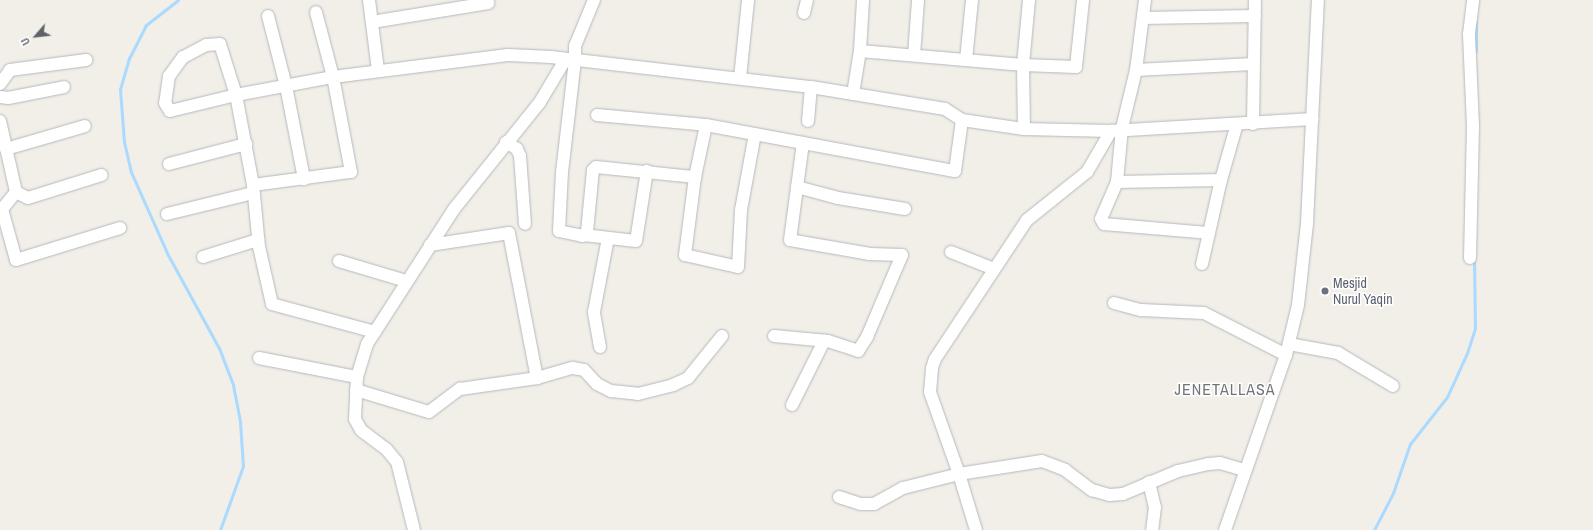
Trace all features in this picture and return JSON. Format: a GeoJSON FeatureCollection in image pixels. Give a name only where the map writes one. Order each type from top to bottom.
{"type":"FeatureCollection","features":[{"type":"Feature","properties":{"kind":"street"},"geometry":{"type":"LineString","coordinates":[[369,0],[378,70]]}},
{"type":"Feature","properties":{"kind":"street"},"geometry":{"type":"LineString","coordinates":[[594,0],[576,37],[570,60],[567,120],[558,227],[561,233],[636,241],[647,171]]}},
{"type":"Feature","properties":{"kind":"street"},"geometry":{"type":"LineString","coordinates":[[740,78],[748,0]]}},
{"type":"Feature","properties":{"kind":"street"},"geometry":{"type":"LineString","coordinates":[[804,13],[806,0]]}},
{"type":"Feature","properties":{"kind":"street"},"geometry":{"type":"LineString","coordinates":[[853,94],[860,51],[863,0]]}},
{"type":"Feature","properties":{"kind":"street"},"geometry":{"type":"LineString","coordinates":[[914,55],[918,0]]}},
{"type":"Feature","properties":{"kind":"street"},"geometry":{"type":"LineString","coordinates":[[966,60],[972,0]]}},
{"type":"Feature","properties":{"kind":"street"},"geometry":{"type":"LineString","coordinates":[[1024,129],[1023,65],[1029,0]]}},
{"type":"Feature","properties":{"kind":"street"},"geometry":{"type":"LineString","coordinates":[[860,51],[1023,65],[1076,67],[1083,0]]}},
{"type":"Feature","properties":{"kind":"street"},"geometry":{"type":"LineString","coordinates":[[976,530],[959,474],[930,392],[932,368],[935,359],[1028,220],[1087,172],[1116,130],[1136,70],[1145,0]]}},
{"type":"Feature","properties":{"kind":"street"},"geometry":{"type":"LineString","coordinates":[[1253,124],[1255,0]]}},
{"type":"Feature","properties":{"kind":"street"},"geometry":{"type":"LineString","coordinates":[[1225,530],[1287,349],[1298,305],[1307,224],[1318,0]]}},
{"type":"Feature","properties":{"kind":"street"},"geometry":{"type":"LineString","coordinates":[[1470,258],[1473,126],[1469,34],[1473,0]]}},
{"type":"Feature","properties":{"kind":"street"},"geometry":{"type":"LineString","coordinates":[[372,22],[488,3]]}},
{"type":"Feature","properties":{"kind":"street"},"geometry":{"type":"LineString","coordinates":[[168,214],[253,189],[351,172],[333,77],[316,12]]}},
{"type":"Feature","properties":{"kind":"street"},"geometry":{"type":"LineString","coordinates":[[268,16],[286,86],[304,179]]}},
{"type":"Feature","properties":{"kind":"street"},"geometry":{"type":"LineString","coordinates":[[1143,18],[1255,16]]}},
{"type":"Feature","properties":{"kind":"street"},"geometry":{"type":"LineString","coordinates":[[375,332],[276,307],[270,298],[258,240],[253,189],[236,95],[220,44],[212,44],[193,50],[175,67],[170,76],[166,107],[170,111],[236,95],[333,77],[491,55],[570,60],[625,68],[740,78],[945,109],[962,120],[1024,129],[1116,130],[1253,124],[1313,119]]}},
{"type":"Feature","properties":{"kind":"street"},"geometry":{"type":"LineString","coordinates":[[0,84],[10,70],[86,60]]}},
{"type":"Feature","properties":{"kind":"street"},"geometry":{"type":"LineString","coordinates":[[414,530],[397,462],[357,425],[355,419],[357,377],[367,344],[406,281],[454,209],[506,142],[540,102],[570,60]]}},
{"type":"Feature","properties":{"kind":"street"},"geometry":{"type":"LineString","coordinates":[[1136,70],[1253,64]]}},
{"type":"Feature","properties":{"kind":"street"},"geometry":{"type":"LineString","coordinates":[[0,96],[8,98],[64,87]]}},
{"type":"Feature","properties":{"kind":"street"},"geometry":{"type":"LineString","coordinates":[[808,121],[811,88]]}},
{"type":"Feature","properties":{"kind":"street"},"geometry":{"type":"LineString","coordinates":[[597,115],[706,125],[956,171],[962,120]]}},
{"type":"Feature","properties":{"kind":"street"},"geometry":{"type":"LineString","coordinates":[[0,121],[16,192]]}},
{"type":"Feature","properties":{"kind":"street"},"geometry":{"type":"LineString","coordinates":[[1202,264],[1221,180],[1237,124]]}},
{"type":"Feature","properties":{"kind":"street"},"geometry":{"type":"LineString","coordinates":[[706,125],[695,177],[685,255],[738,266],[741,210],[754,134]]}},
{"type":"Feature","properties":{"kind":"street"},"geometry":{"type":"LineString","coordinates":[[6,149],[85,126]]}},
{"type":"Feature","properties":{"kind":"street"},"geometry":{"type":"LineString","coordinates":[[1116,130],[1117,182],[1101,218],[1104,224],[1208,233]]}},
{"type":"Feature","properties":{"kind":"street"},"geometry":{"type":"LineString","coordinates":[[506,142],[517,149],[520,156],[525,224]]}},
{"type":"Feature","properties":{"kind":"street"},"geometry":{"type":"LineString","coordinates":[[774,336],[838,343],[856,351],[861,348],[902,256],[870,254],[790,240],[803,143]]}},
{"type":"Feature","properties":{"kind":"street"},"geometry":{"type":"LineString","coordinates":[[169,164],[246,144]]}},
{"type":"Feature","properties":{"kind":"street"},"geometry":{"type":"LineString","coordinates":[[584,235],[587,232],[593,170],[596,167],[695,177]]}},
{"type":"Feature","properties":{"kind":"street"},"geometry":{"type":"LineString","coordinates":[[16,192],[28,198],[102,175]]}},
{"type":"Feature","properties":{"kind":"street"},"geometry":{"type":"LineString","coordinates":[[1117,182],[1221,180]]}},
{"type":"Feature","properties":{"kind":"street"},"geometry":{"type":"LineString","coordinates":[[797,187],[838,198],[905,209]]}},
{"type":"Feature","properties":{"kind":"street"},"geometry":{"type":"LineString","coordinates":[[16,192],[2,209],[16,260],[120,228]]}},
{"type":"Feature","properties":{"kind":"street"},"geometry":{"type":"LineString","coordinates":[[430,245],[509,233],[537,378]]}},
{"type":"Feature","properties":{"kind":"street"},"geometry":{"type":"LineString","coordinates":[[600,347],[594,312],[608,238]]}},
{"type":"Feature","properties":{"kind":"street"},"geometry":{"type":"LineString","coordinates":[[203,257],[258,240]]}},
{"type":"Feature","properties":{"kind":"street"},"geometry":{"type":"LineString","coordinates":[[950,252],[994,270]]}},
{"type":"Feature","properties":{"kind":"street"},"geometry":{"type":"LineString","coordinates":[[339,261],[406,281]]}},
{"type":"Feature","properties":{"kind":"street"},"geometry":{"type":"LineString","coordinates":[[1114,303],[1141,310],[1204,313],[1287,349],[1338,353],[1393,386]]}},
{"type":"Feature","properties":{"kind":"street"},"geometry":{"type":"LineString","coordinates":[[356,390],[428,412],[460,389],[537,378],[579,369],[611,391],[638,394],[673,385],[688,378],[722,336]]}},
{"type":"Feature","properties":{"kind":"street"},"geometry":{"type":"LineString","coordinates":[[792,406],[824,341]]}},
{"type":"Feature","properties":{"kind":"street"},"geometry":{"type":"LineString","coordinates":[[259,358],[357,377]]}},
{"type":"Feature","properties":{"kind":"street"},"geometry":{"type":"LineString","coordinates":[[839,497],[860,504],[874,504],[903,488],[959,474],[1042,461],[1065,470],[1092,490],[1109,494],[1123,494],[1148,482],[1208,464],[1220,463],[1245,470]]}},
{"type":"Feature","properties":{"kind":"street"},"geometry":{"type":"LineString","coordinates":[[1148,482],[1155,507],[1152,530]]}},
{"type":"Feature","properties":{"kind":"waterway"},"geometry":{"type":"LineString","coordinates":[[178,0],[146,25],[129,58],[120,89],[124,142],[131,172],[168,255],[219,348],[233,385],[240,422],[243,466],[220,530]]}},
{"type":"Feature","properties":{"kind":"waterway"},"geometry":{"type":"LineString","coordinates":[[1476,22],[1476,51]]}},
{"type":"Feature","properties":{"kind":"waterway"},"geometry":{"type":"LineString","coordinates":[[1374,530],[1393,493],[1410,444],[1447,397],[1467,353],[1475,328],[1474,258]]}},
{"type":"Feature","properties":{"kind":"place","name":"Mesjid Nurul Yaqin"},"geometry":{"type":"Point","coordinates":[1325,291]}},
{"type":"Feature","properties":{"kind":"district","name":"JENETALLASA"},"geometry":{"type":"Point","coordinates":[1225,389]}}]}
